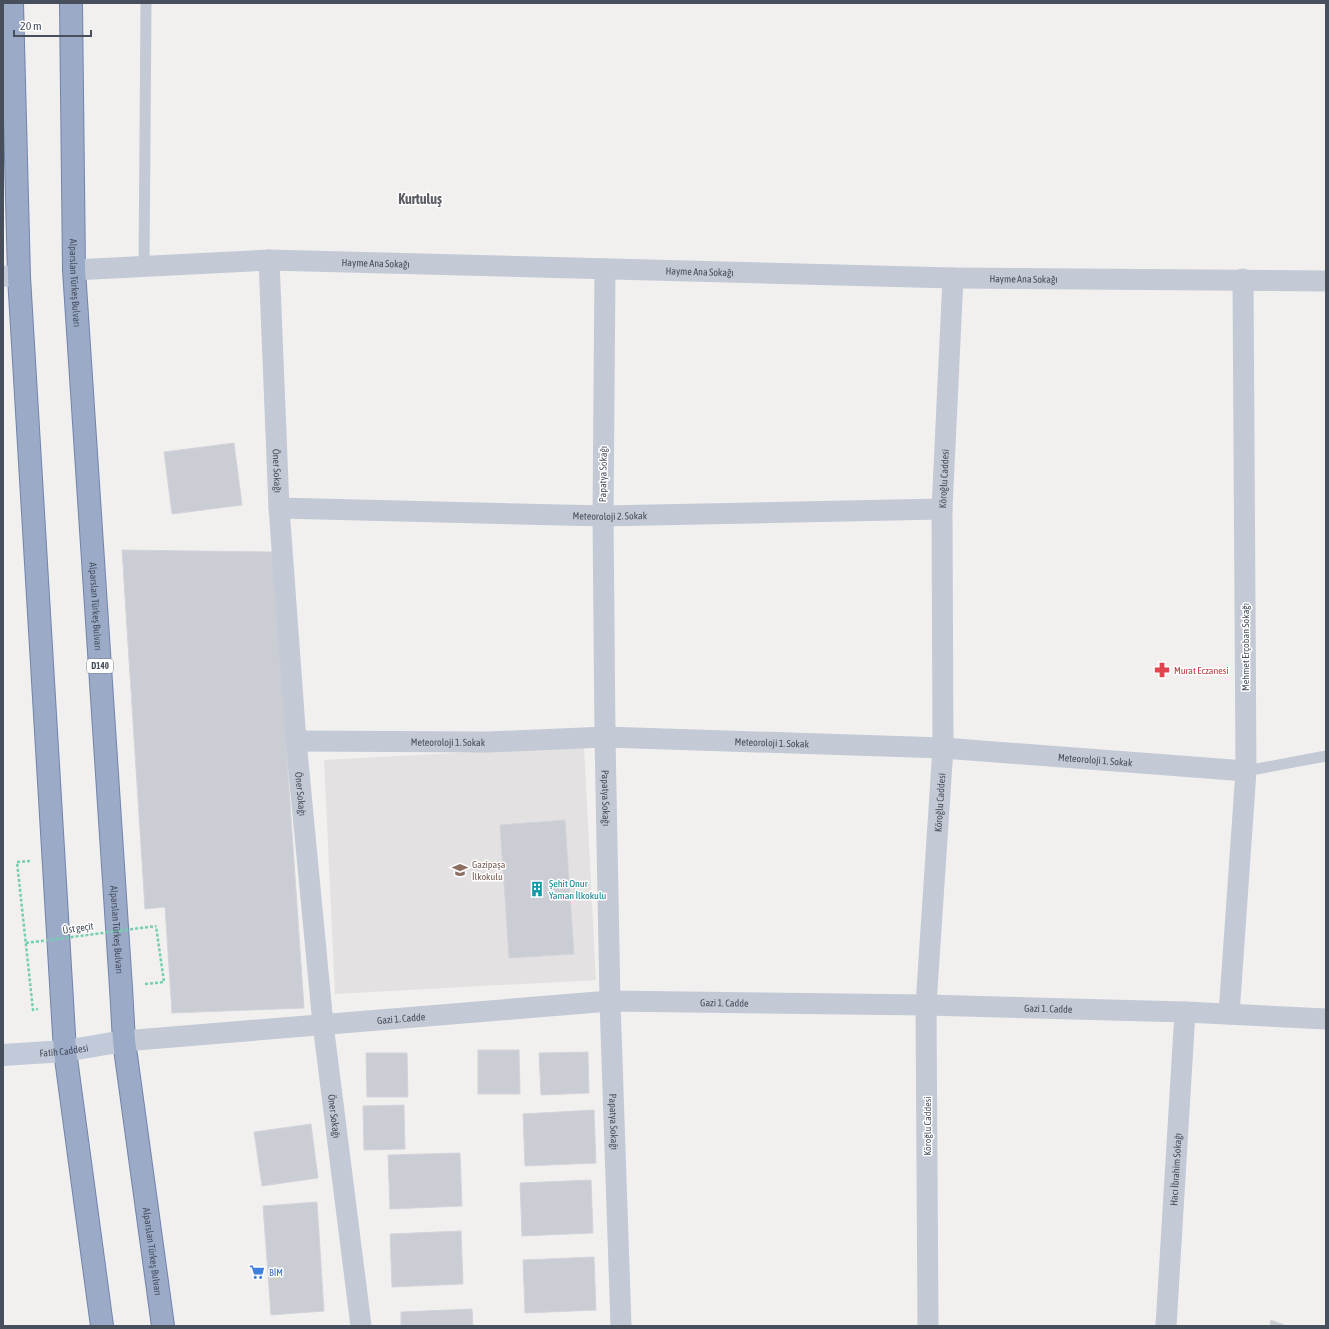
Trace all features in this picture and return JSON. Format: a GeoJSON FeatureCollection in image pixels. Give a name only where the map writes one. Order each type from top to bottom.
{"type":"FeatureCollection","features":[{"type":"Feature","properties":{"kind":"highway"},"geometry":{"type":"LineString","coordinates":[[12,3],[11,277],[59,939],[65,1051],[102,1326]]}},
{"type":"Feature","properties":{"kind":"highway","name":"Alparslan Türkeş Bulvarı"},"geometry":{"type":"LineString","coordinates":[[72,3],[74,270],[124,1041],[163,1326]]}},
{"type":"Feature","properties":{"kind":"main road","name":"Fatih Caddesi"},"geometry":{"type":"LineString","coordinates":[[3,1055],[65,1051],[124,1041]]}},
{"type":"Feature","properties":{"kind":"street","name":"Hayme Ana Sokağı"},"geometry":{"type":"LineString","coordinates":[[74,270],[269,260],[953,278],[1326,280]]}},
{"type":"Feature","properties":{"kind":"street","name":"Öner Sokağı"},"geometry":{"type":"LineString","coordinates":[[269,260],[279,508],[296,741],[323,1024],[361,1326]]}},
{"type":"Feature","properties":{"kind":"street","name":"Papatya Sokağı"},"geometry":{"type":"LineString","coordinates":[[605,269],[603,516],[605,737],[610,1001],[621,1326]]}},
{"type":"Feature","properties":{"kind":"street","name":"Köroğlu Caddesi"},"geometry":{"type":"LineString","coordinates":[[928,1326],[926,1005],[943,748],[942,509],[953,278]]}},
{"type":"Feature","properties":{"kind":"street","name":"Mehmet Erçoban Sokağı"},"geometry":{"type":"LineString","coordinates":[[1229,1014],[1246,771],[1243,279]]}},
{"type":"Feature","properties":{"kind":"street","name":"Meteoroloji 2. Sokak"},"geometry":{"type":"LineString","coordinates":[[279,508],[603,516],[942,509]]}},
{"type":"Feature","properties":{"kind":"street","name":"Meteoroloji 1. Sokak"},"geometry":{"type":"LineString","coordinates":[[296,741],[488,742],[605,737],[943,748],[1246,771]]}},
{"type":"Feature","properties":{"kind":"street","name":"Gazi 1. Cadde"},"geometry":{"type":"LineString","coordinates":[[124,1041],[610,1001],[926,1005],[1185,1012],[1326,1019]]}},
{"type":"Feature","properties":{"kind":"street","name":"Hacı İbrahim Sokağı"},"geometry":{"type":"LineString","coordinates":[[1166,1326],[1185,1012]]}},
{"type":"Feature","properties":{"kind":"lane"},"geometry":{"type":"LineString","coordinates":[[144,266],[146,3]]}},
{"type":"Feature","properties":{"kind":"lane"},"geometry":{"type":"LineString","coordinates":[[1246,771],[1326,756]]}},
{"type":"Feature","properties":{"kind":"path"},"geometry":{"type":"LineString","coordinates":[[17,862],[33,1010]]}},
{"type":"Feature","properties":{"kind":"path","name":"Üst geçit"},"geometry":{"type":"LineString","coordinates":[[26,943],[156,926],[164,982]]}},
{"type":"Feature","properties":{"kind":"shaded area","name":"Gazipaşa İlkokulu"},"geometry":{"type":"Polygon","coordinates":[[[584,746],[596,980],[335,994],[324,760],[584,746]]]}},
{"type":"Feature","properties":{"kind":"building"},"geometry":{"type":"Polygon","coordinates":[[[234,443],[242,505],[172,514],[164,452],[234,443]]]}},
{"type":"Feature","properties":{"kind":"building"},"geometry":{"type":"Polygon","coordinates":[[[122,550],[273,552],[304,1008],[172,1013],[165,907],[145,909],[122,550]]]}},
{"type":"Feature","properties":{"kind":"building","name":"Şehit Onur Yaman İlkokulu"},"geometry":{"type":"Polygon","coordinates":[[[565,820],[574,954],[509,958],[500,825],[565,820]]]}},
{"type":"Feature","properties":{"kind":"building"},"geometry":{"type":"Polygon","coordinates":[[[478,1050],[519,1050],[520,1094],[478,1094],[478,1050]]]}},
{"type":"Feature","properties":{"kind":"building"},"geometry":{"type":"Polygon","coordinates":[[[588,1052],[589,1093],[541,1095],[539,1053],[588,1052]]]}},
{"type":"Feature","properties":{"kind":"building"},"geometry":{"type":"Polygon","coordinates":[[[366,1053],[407,1053],[408,1097],[367,1097],[366,1053]]]}},
{"type":"Feature","properties":{"kind":"building"},"geometry":{"type":"Polygon","coordinates":[[[404,1105],[405,1149],[364,1150],[363,1106],[404,1105]]]}},
{"type":"Feature","properties":{"kind":"building"},"geometry":{"type":"Polygon","coordinates":[[[594,1110],[596,1163],[525,1166],[523,1114],[594,1110]]]}},
{"type":"Feature","properties":{"kind":"building"},"geometry":{"type":"Polygon","coordinates":[[[311,1124],[318,1178],[262,1186],[254,1132],[311,1124]]]}},
{"type":"Feature","properties":{"kind":"building"},"geometry":{"type":"Polygon","coordinates":[[[460,1153],[462,1206],[390,1209],[388,1155],[460,1153]]]}},
{"type":"Feature","properties":{"kind":"building"},"geometry":{"type":"Polygon","coordinates":[[[591,1180],[593,1233],[522,1236],[520,1183],[591,1180]]]}},
{"type":"Feature","properties":{"kind":"building"},"geometry":{"type":"Polygon","coordinates":[[[317,1202],[324,1311],[271,1315],[263,1206],[317,1202]]]}},
{"type":"Feature","properties":{"kind":"building"},"geometry":{"type":"Polygon","coordinates":[[[461,1231],[463,1284],[392,1287],[390,1234],[461,1231]]]}},
{"type":"Feature","properties":{"kind":"building"},"geometry":{"type":"Polygon","coordinates":[[[594,1257],[596,1310],[525,1313],[523,1260],[594,1257]]]}},
{"type":"Feature","properties":{"kind":"building"},"geometry":{"type":"Polygon","coordinates":[[[472,1309],[473,1326],[401,1326],[401,1312],[472,1309]]]}},
{"type":"Feature","properties":{"kind":"building"},"geometry":{"type":"Polygon","coordinates":[[[1271,1320],[1287,1326],[1270,1326],[1271,1320]]]}},
{"type":"Feature","properties":{"kind":"place","name":"Murat Eczanesi"},"geometry":{"type":"Point","coordinates":[1162,670]}},
{"type":"Feature","properties":{"kind":"place","name":"Gazipaşa İlkokulu"},"geometry":{"type":"Point","coordinates":[460,870]}},
{"type":"Feature","properties":{"kind":"place","name":"Şehit Onur Yaman İlkokulu"},"geometry":{"type":"Point","coordinates":[537,889]}},
{"type":"Feature","properties":{"kind":"place","name":"BİM"},"geometry":{"type":"Point","coordinates":[257,1272]}},
{"type":"Feature","properties":{"kind":"district","name":"Kurtuluş"},"geometry":{"type":"Point","coordinates":[420,199]}}]}
